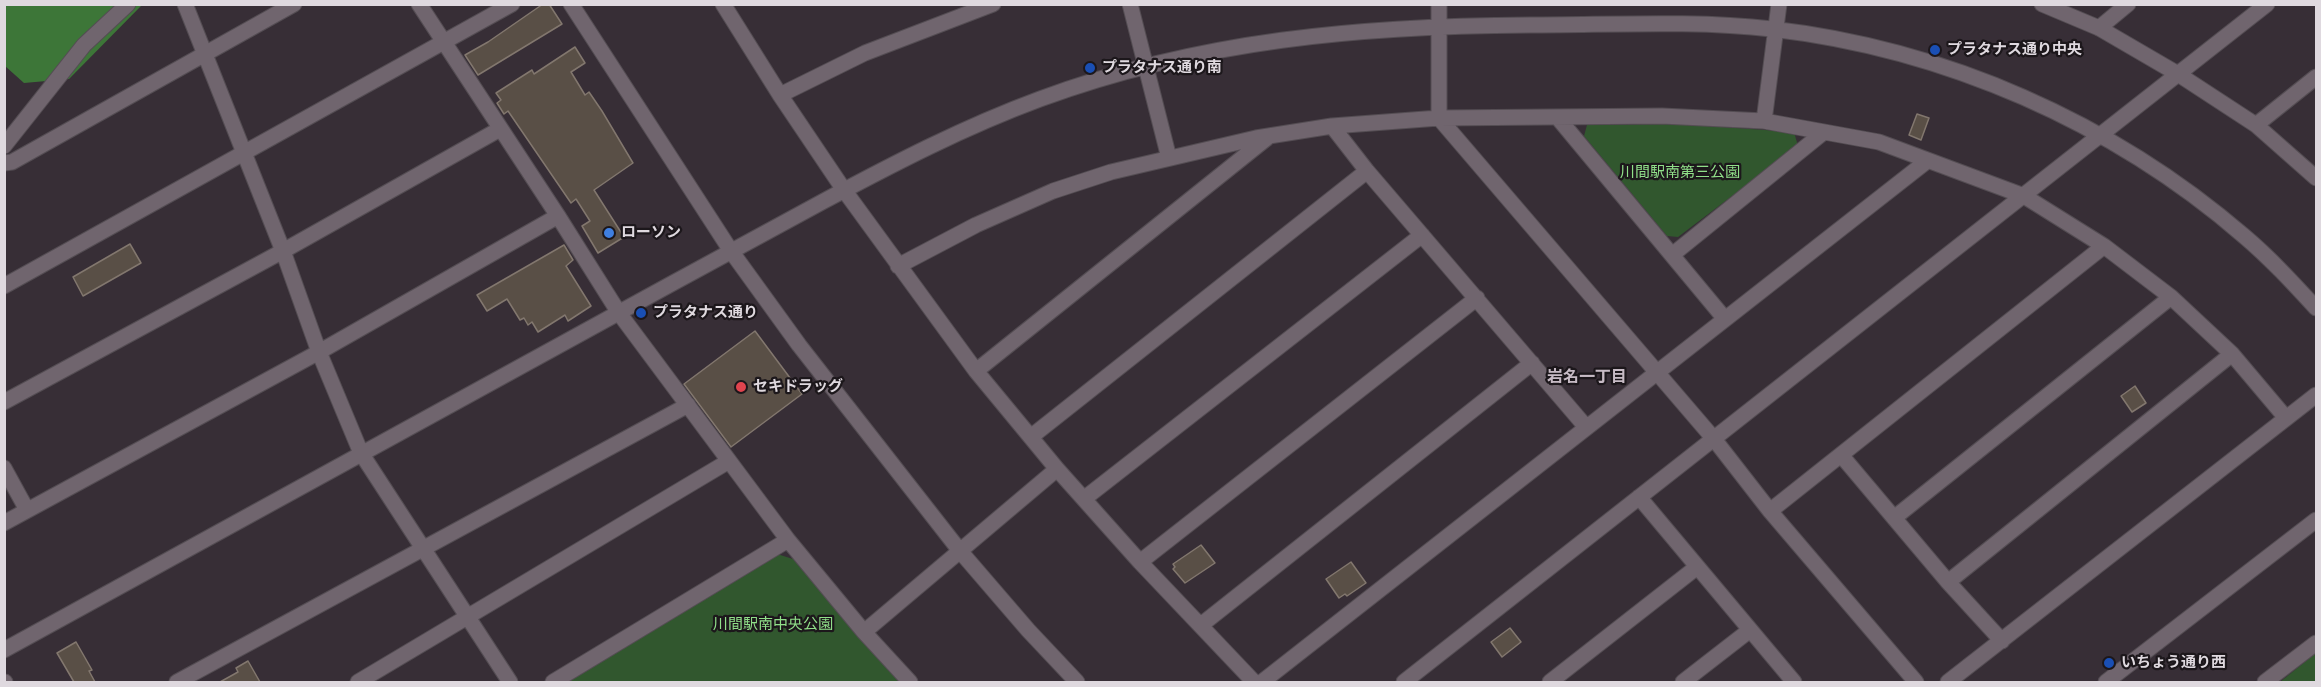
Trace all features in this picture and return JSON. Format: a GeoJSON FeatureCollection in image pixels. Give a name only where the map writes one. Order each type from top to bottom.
{"type":"FeatureCollection","features":[{"type":"Feature","properties":{"kind":"street"},"geometry":{"type":"LineString","coordinates":[[4,146],[84,45],[128,4]]}},
{"type":"Feature","properties":{"kind":"street"},"geometry":{"type":"LineString","coordinates":[[185,4],[283,251],[319,352],[361,453],[510,682]]}},
{"type":"Feature","properties":{"kind":"street"},"geometry":{"type":"LineString","coordinates":[[4,163],[12,162],[294,4]]}},
{"type":"Feature","properties":{"kind":"street"},"geometry":{"type":"LineString","coordinates":[[419,4],[619,313],[788,540],[864,632],[910,682]]}},
{"type":"Feature","properties":{"kind":"street"},"geometry":{"type":"LineString","coordinates":[[4,285],[512,4]]}},
{"type":"Feature","properties":{"kind":"street"},"geometry":{"type":"LineString","coordinates":[[571,4],[731,251],[844,405],[960,551],[1028,630],[1077,682]]}},
{"type":"Feature","properties":{"kind":"street"},"geometry":{"type":"LineString","coordinates":[[780,95],[865,53],[993,4]]}},
{"type":"Feature","properties":{"kind":"street"},"geometry":{"type":"LineString","coordinates":[[1130,4],[1169,158]]}},
{"type":"Feature","properties":{"kind":"street"},"geometry":{"type":"LineString","coordinates":[[1438,4],[1439,118],[1656,374],[1714,438],[1770,511],[1916,682]]}},
{"type":"Feature","properties":{"kind":"street"},"geometry":{"type":"LineString","coordinates":[[1764,121],[1779,4]]}},
{"type":"Feature","properties":{"kind":"street"},"geometry":{"type":"LineString","coordinates":[[2042,4],[2099,28],[2178,74],[2256,125],[2316,178]]}},
{"type":"Feature","properties":{"kind":"street"},"geometry":{"type":"LineString","coordinates":[[2099,28],[2128,4]]}},
{"type":"Feature","properties":{"kind":"street"},"geometry":{"type":"LineString","coordinates":[[1404,682],[2267,4]]}},
{"type":"Feature","properties":{"kind":"street"},"geometry":{"type":"LineString","coordinates":[[726,6],[780,95],[844,190],[976,371],[1057,469],[1140,562],[1254,682]]}},
{"type":"Feature","properties":{"kind":"street"},"geometry":{"type":"LineString","coordinates":[[4,650],[904,158],[987,119],[1093,81],[1146,65],[1230,47],[1336,33],[1438,27],[1653,24],[1729,26],[1845,40],[1962,72],[2039,105],[2100,136],[2148,165],[2211,209],[2248,240],[2316,308]]}},
{"type":"Feature","properties":{"kind":"street"},"geometry":{"type":"LineString","coordinates":[[2256,125],[2316,77]]}},
{"type":"Feature","properties":{"kind":"street"},"geometry":{"type":"LineString","coordinates":[[898,266],[976,225],[1053,191],[1112,172],[1270,136],[1332,126],[1439,118],[1662,116],[1764,121],[1879,142],[2024,196],[2104,246],[2171,297],[2232,354],[2286,418]]}},
{"type":"Feature","properties":{"kind":"street"},"geometry":{"type":"LineString","coordinates":[[1558,118],[1725,319]]}},
{"type":"Feature","properties":{"kind":"street"},"geometry":{"type":"LineString","coordinates":[[1332,126],[1586,427]]}},
{"type":"Feature","properties":{"kind":"street"},"geometry":{"type":"LineString","coordinates":[[4,402],[283,251],[500,129]]}},
{"type":"Feature","properties":{"kind":"street"},"geometry":{"type":"LineString","coordinates":[[1672,255],[1824,132]]}},
{"type":"Feature","properties":{"kind":"street"},"geometry":{"type":"LineString","coordinates":[[976,371],[1270,136]]}},
{"type":"Feature","properties":{"kind":"street"},"geometry":{"type":"LineString","coordinates":[[1262,682],[1927,161]]}},
{"type":"Feature","properties":{"kind":"street"},"geometry":{"type":"LineString","coordinates":[[1032,436],[1368,171]]}},
{"type":"Feature","properties":{"kind":"street"},"geometry":{"type":"LineString","coordinates":[[4,523],[319,352],[558,216]]}},
{"type":"Feature","properties":{"kind":"street"},"geometry":{"type":"LineString","coordinates":[[1085,498],[1422,235]]}},
{"type":"Feature","properties":{"kind":"street"},"geometry":{"type":"LineString","coordinates":[[1770,511],[2104,246]]}},
{"type":"Feature","properties":{"kind":"street"},"geometry":{"type":"LineString","coordinates":[[1894,518],[2171,297]]}},
{"type":"Feature","properties":{"kind":"street"},"geometry":{"type":"LineString","coordinates":[[1140,562],[1477,298]]}},
{"type":"Feature","properties":{"kind":"street"},"geometry":{"type":"LineString","coordinates":[[1948,582],[2232,354]]}},
{"type":"Feature","properties":{"kind":"street"},"geometry":{"type":"LineString","coordinates":[[1201,626],[1532,363]]}},
{"type":"Feature","properties":{"kind":"street"},"geometry":{"type":"LineString","coordinates":[[1948,682],[2316,395]]}},
{"type":"Feature","properties":{"kind":"street"},"geometry":{"type":"LineString","coordinates":[[177,682],[688,405]]}},
{"type":"Feature","properties":{"kind":"street"},"geometry":{"type":"LineString","coordinates":[[1841,455],[1948,582],[2002,640]]}},
{"type":"Feature","properties":{"kind":"street"},"geometry":{"type":"LineString","coordinates":[[358,682],[729,461]]}},
{"type":"Feature","properties":{"kind":"street"},"geometry":{"type":"LineString","coordinates":[[4,468],[27,510]]}},
{"type":"Feature","properties":{"kind":"street"},"geometry":{"type":"LineString","coordinates":[[864,632],[1057,469]]}},
{"type":"Feature","properties":{"kind":"street"},"geometry":{"type":"LineString","coordinates":[[1639,497],[1794,682]]}},
{"type":"Feature","properties":{"kind":"street"},"geometry":{"type":"LineString","coordinates":[[2106,682],[2316,520]]}},
{"type":"Feature","properties":{"kind":"street"},"geometry":{"type":"LineString","coordinates":[[553,682],[788,540]]}},
{"type":"Feature","properties":{"kind":"street"},"geometry":{"type":"LineString","coordinates":[[1550,682],[1697,567]]}},
{"type":"Feature","properties":{"kind":"street"},"geometry":{"type":"LineString","coordinates":[[1683,682],[1750,630]]}},
{"type":"Feature","properties":{"kind":"street"},"geometry":{"type":"LineString","coordinates":[[2265,682],[2316,643]]}},
{"type":"Feature","properties":{"kind":"green space"},"geometry":{"type":"Polygon","coordinates":[[[4,5],[142,5],[69,79],[24,83],[5,66],[4,5]]]}},
{"type":"Feature","properties":{"kind":"green space","name":"川間駅南第三公園"},"geometry":{"type":"Polygon","coordinates":[[[1678,124],[1794,132],[1798,146],[1678,237],[1667,236],[1584,136],[1587,125],[1678,124]]]}},
{"type":"Feature","properties":{"kind":"green space","name":"川間駅南中央公園"},"geometry":{"type":"Polygon","coordinates":[[[777,554],[793,559],[899,682],[567,682],[777,554]]]}},
{"type":"Feature","properties":{"kind":"green space"},"geometry":{"type":"Polygon","coordinates":[[[2316,653],[2316,682],[2280,682],[2316,653]]]}},
{"type":"Feature","properties":{"kind":"building"},"geometry":{"type":"Polygon","coordinates":[[[543,4],[549,4],[562,24],[478,75],[465,55],[543,4]]]}},
{"type":"Feature","properties":{"kind":"building"},"geometry":{"type":"Polygon","coordinates":[[[575,47],[585,63],[571,72],[585,95],[589,92],[602,111],[633,163],[594,190],[624,237],[598,253],[582,226],[590,221],[576,199],[571,203],[508,111],[504,114],[497,103],[501,100],[496,93],[532,70],[534,74],[575,47]]]}},
{"type":"Feature","properties":{"kind":"building"},"geometry":{"type":"Polygon","coordinates":[[[1917,114],[1929,118],[1921,140],[1909,135],[1917,114]]]}},
{"type":"Feature","properties":{"kind":"building"},"geometry":{"type":"Polygon","coordinates":[[[130,244],[141,263],[83,296],[73,277],[130,244]]]}},
{"type":"Feature","properties":{"kind":"building"},"geometry":{"type":"Polygon","coordinates":[[[564,245],[573,260],[566,266],[591,306],[568,321],[565,315],[538,332],[532,322],[528,325],[524,318],[520,320],[507,299],[487,311],[477,295],[564,245]]]}},
{"type":"Feature","properties":{"kind":"building"},"geometry":{"type":"Polygon","coordinates":[[[755,331],[802,394],[731,447],[684,384],[755,331]]]}},
{"type":"Feature","properties":{"kind":"building"},"geometry":{"type":"Polygon","coordinates":[[[2135,386],[2146,403],[2132,412],[2121,396],[2135,386]]]}},
{"type":"Feature","properties":{"kind":"building"},"geometry":{"type":"Polygon","coordinates":[[[1201,545],[1215,563],[1185,583],[1173,569],[1175,567],[1173,564],[1201,545]]]}},
{"type":"Feature","properties":{"kind":"building"},"geometry":{"type":"Polygon","coordinates":[[[1351,562],[1366,583],[1347,596],[1345,594],[1339,598],[1326,579],[1351,562]]]}},
{"type":"Feature","properties":{"kind":"building"},"geometry":{"type":"Polygon","coordinates":[[[1510,628],[1521,642],[1502,657],[1491,642],[1510,628]]]}},
{"type":"Feature","properties":{"kind":"building"},"geometry":{"type":"Polygon","coordinates":[[[76,642],[92,670],[89,671],[95,682],[74,682],[57,653],[76,642]]]}},
{"type":"Feature","properties":{"kind":"building"},"geometry":{"type":"Polygon","coordinates":[[[248,661],[260,682],[220,682],[238,672],[236,668],[248,661]]]}},
{"type":"Feature","properties":{"kind":"place","name":"プラタナス通り中央"},"geometry":{"type":"Point","coordinates":[1935,50]}},
{"type":"Feature","properties":{"kind":"place","name":"プラタナス通り南"},"geometry":{"type":"Point","coordinates":[1090,68]}},
{"type":"Feature","properties":{"kind":"place","name":"ローソン"},"geometry":{"type":"Point","coordinates":[609,233]}},
{"type":"Feature","properties":{"kind":"place","name":"プラタナス通り"},"geometry":{"type":"Point","coordinates":[641,313]}},
{"type":"Feature","properties":{"kind":"place","name":"セキドラッグ"},"geometry":{"type":"Point","coordinates":[741,387]}},
{"type":"Feature","properties":{"kind":"place","name":"いちょう通り西"},"geometry":{"type":"Point","coordinates":[2109,663]}},
{"type":"Feature","properties":{"kind":"district","name":"岩名一丁目"},"geometry":{"type":"Point","coordinates":[1587,378]}}]}
